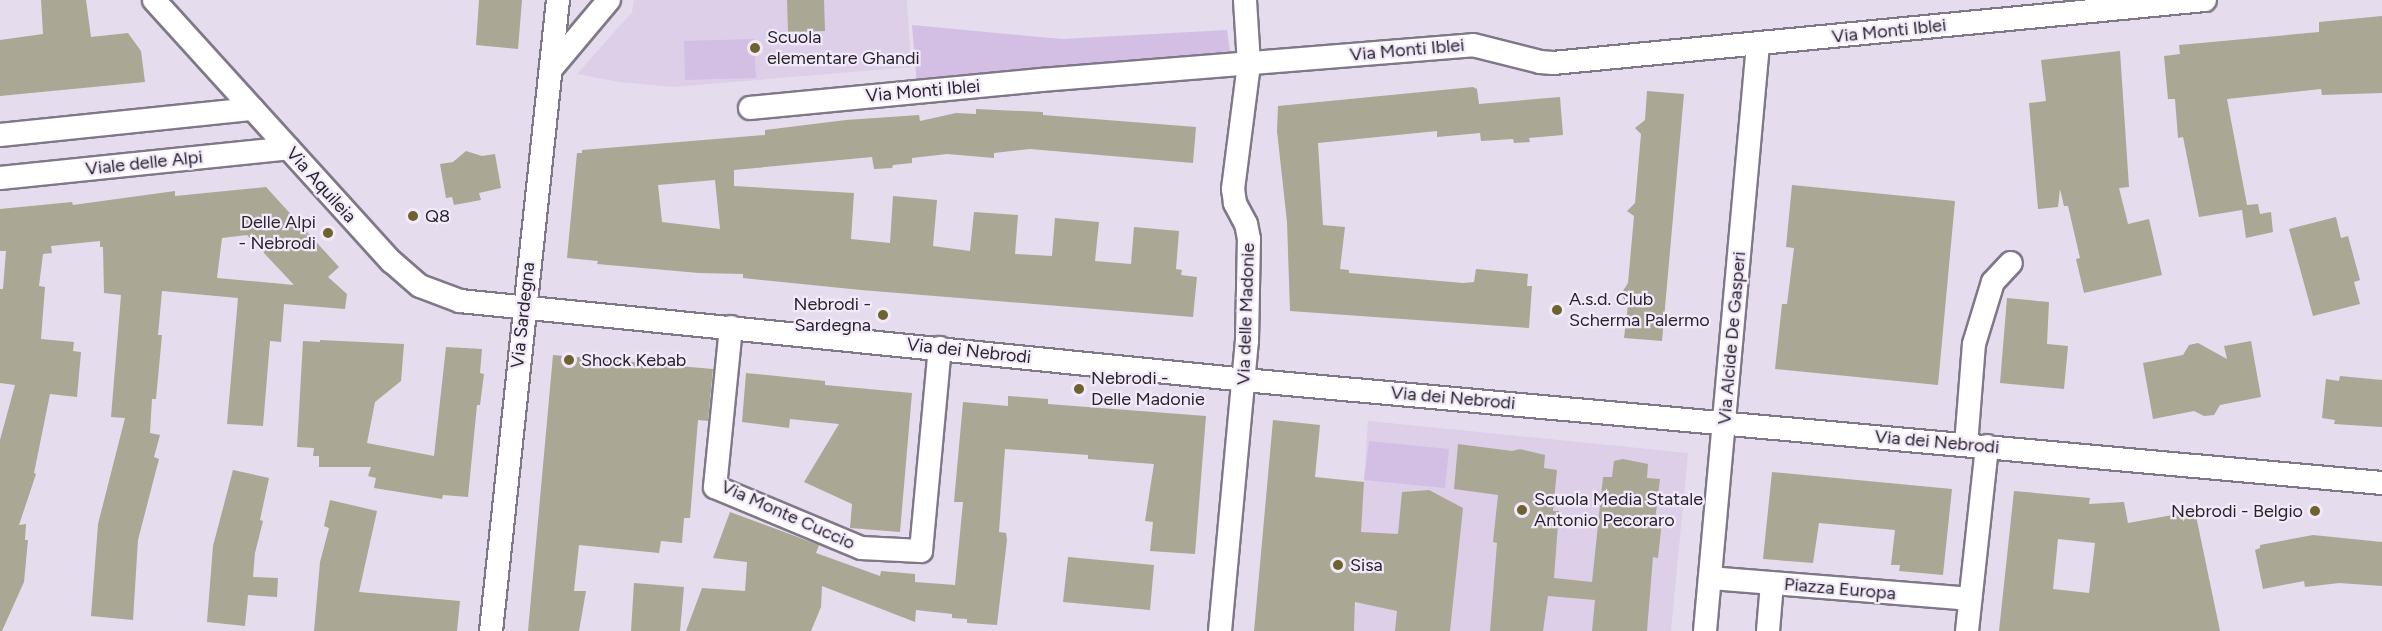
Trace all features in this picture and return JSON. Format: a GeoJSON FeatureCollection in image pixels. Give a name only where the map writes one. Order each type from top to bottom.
{"type":"FeatureCollection","features":[{"type":"Feature","properties":{"kind":"street","name":"Via Aquileia"},"geometry":{"type":"LineString","coordinates":[[154,0],[391,261],[420,286],[460,302],[524,308]]}},
{"type":"Feature","properties":{"kind":"street","name":"Via Sardegna"},"geometry":{"type":"LineString","coordinates":[[491,631],[558,0]]}},
{"type":"Feature","properties":{"kind":"street"},"geometry":{"type":"LineString","coordinates":[[551,69],[609,0]]}},
{"type":"Feature","properties":{"kind":"street","name":"Via delle Madonie"},"geometry":{"type":"LineString","coordinates":[[1220,631],[1245,380],[1249,239],[1246,224],[1235,203],[1233,189],[1249,64],[1245,0]]}},
{"type":"Feature","properties":{"kind":"street","name":"Via Monti Iblei"},"geometry":{"type":"LineString","coordinates":[[750,108],[1041,80],[1473,45],[1525,59],[1553,63],[2205,0]]}},
{"type":"Feature","properties":{"kind":"street","name":"Via Alcide De Gasperi"},"geometry":{"type":"LineString","coordinates":[[1705,631],[1758,44]]}},
{"type":"Feature","properties":{"kind":"street"},"geometry":{"type":"LineString","coordinates":[[0,135],[253,109]]}},
{"type":"Feature","properties":{"kind":"street","name":"Viale delle Alpi"},"geometry":{"type":"LineString","coordinates":[[0,178],[288,148]]}},
{"type":"Feature","properties":{"kind":"street"},"geometry":{"type":"LineString","coordinates":[[1967,631],[1976,446],[1974,344],[1993,282],[2010,263]]}},
{"type":"Feature","properties":{"kind":"street","name":"Via dei Nebrodi"},"geometry":{"type":"LineString","coordinates":[[524,308],[1245,380],[2382,483]]}},
{"type":"Feature","properties":{"kind":"street","name":"Via Monte Cuccio"},"geometry":{"type":"LineString","coordinates":[[730,327],[715,487],[861,548],[921,551],[940,348]]}},
{"type":"Feature","properties":{"kind":"street","name":"Piazza Europa"},"geometry":{"type":"LineString","coordinates":[[1710,578],[1970,599]]}},
{"type":"Feature","properties":{"kind":"street"},"geometry":{"type":"LineString","coordinates":[[1768,631],[1772,583]]}},
{"type":"Feature","properties":{"kind":"shaded area","name":"Scuola elementare Ghandi"},"geometry":{"type":"Polygon","coordinates":[[[634,0],[907,0],[911,67],[674,87],[619,82],[577,74],[632,12],[634,0]]]}},
{"type":"Feature","properties":{"kind":"shaded area"},"geometry":{"type":"Polygon","coordinates":[[[912,25],[1062,39],[1227,30],[1230,52],[1219,53],[1217,57],[917,86],[912,25]]]}},
{"type":"Feature","properties":{"kind":"shaded area"},"geometry":{"type":"Polygon","coordinates":[[[754,39],[756,78],[685,80],[684,41],[754,39]]]}},
{"type":"Feature","properties":{"kind":"shaded area","name":"Scuola Media Statale Antonio Pecoraro"},"geometry":{"type":"Polygon","coordinates":[[[1368,421],[1688,453],[1671,631],[1354,631],[1368,421]]]}},
{"type":"Feature","properties":{"kind":"shaded area"},"geometry":{"type":"Polygon","coordinates":[[[1369,441],[1449,449],[1445,488],[1364,480],[1369,441]]]}},
{"type":"Feature","properties":{"kind":"building"},"geometry":{"type":"Polygon","coordinates":[[[41,0],[86,0],[91,37],[128,33],[141,51],[145,82],[0,96],[0,40],[43,34],[41,0]]]}},
{"type":"Feature","properties":{"kind":"building"},"geometry":{"type":"Polygon","coordinates":[[[479,0],[522,0],[518,49],[476,45],[479,0]]]}},
{"type":"Feature","properties":{"kind":"building"},"geometry":{"type":"Polygon","coordinates":[[[787,0],[824,0],[825,31],[788,32],[787,0]]]}},
{"type":"Feature","properties":{"kind":"building"},"geometry":{"type":"Polygon","coordinates":[[[2382,16],[2382,93],[2322,95],[2321,89],[2227,99],[2247,205],[2258,204],[2260,214],[2271,212],[2273,232],[2246,238],[2242,210],[2199,217],[2183,137],[2178,138],[2175,99],[2168,99],[2164,56],[2180,54],[2179,45],[2319,32],[2319,22],[2382,16]]]}},
{"type":"Feature","properties":{"kind":"building"},"geometry":{"type":"Polygon","coordinates":[[[2120,51],[2129,187],[2119,188],[2128,224],[2149,219],[2162,275],[2084,293],[2076,259],[2080,258],[2068,206],[2064,206],[2060,189],[2058,207],[2038,209],[2029,103],[2046,101],[2041,60],[2120,51]]]}},
{"type":"Feature","properties":{"kind":"building"},"geometry":{"type":"Polygon","coordinates":[[[1473,87],[1477,89],[1479,104],[1560,97],[1563,135],[1529,138],[1530,142],[1514,143],[1513,139],[1481,141],[1480,133],[1437,137],[1437,131],[1318,143],[1323,225],[1345,227],[1340,269],[1349,270],[1349,273],[1463,283],[1474,282],[1476,269],[1528,274],[1527,286],[1532,286],[1529,328],[1290,311],[1287,222],[1277,131],[1278,106],[1473,87]]]}},
{"type":"Feature","properties":{"kind":"building"},"geometry":{"type":"Polygon","coordinates":[[[1647,91],[1684,94],[1662,341],[1624,338],[1628,305],[1621,294],[1628,283],[1634,216],[1627,211],[1635,203],[1641,134],[1635,128],[1645,120],[1647,91]]]}},
{"type":"Feature","properties":{"kind":"building"},"geometry":{"type":"Polygon","coordinates":[[[976,109],[1043,112],[1043,115],[1196,127],[1193,163],[1030,149],[994,153],[994,158],[947,154],[912,158],[912,163],[893,165],[892,168],[874,169],[872,157],[734,170],[734,186],[854,193],[851,239],[890,243],[893,196],[937,200],[933,246],[970,251],[974,212],[1018,215],[1015,254],[1052,256],[1055,218],[1099,222],[1095,261],[1131,264],[1134,227],[1179,231],[1176,269],[1182,270],[1181,275],[1197,277],[1193,317],[861,290],[743,278],[743,274],[699,273],[597,264],[598,261],[567,258],[577,153],[582,153],[582,150],[765,135],[765,130],[846,120],[919,115],[920,121],[956,113],[976,114],[976,109]],[[715,180],[658,185],[662,222],[720,229],[715,180]]]}},
{"type":"Feature","properties":{"kind":"building"},"geometry":{"type":"Polygon","coordinates":[[[466,151],[482,156],[495,154],[501,188],[479,193],[481,200],[454,205],[452,197],[446,198],[440,164],[453,162],[466,151]]]}},
{"type":"Feature","properties":{"kind":"building"},"geometry":{"type":"Polygon","coordinates":[[[1792,185],[1955,201],[1938,385],[1775,369],[1782,304],[1787,304],[1794,248],[1786,247],[1792,185]]]}},
{"type":"Feature","properties":{"kind":"building"},"geometry":{"type":"Polygon","coordinates":[[[266,187],[339,267],[328,277],[347,294],[345,309],[284,304],[281,342],[270,341],[263,426],[227,424],[238,298],[162,291],[158,335],[162,335],[156,399],[152,399],[150,433],[160,435],[154,457],[159,459],[138,540],[133,620],[91,616],[98,524],[125,418],[111,417],[121,295],[104,293],[103,247],[100,247],[100,241],[51,246],[52,253],[43,254],[39,286],[45,287],[41,339],[74,342],[73,351],[81,352],[77,397],[50,394],[34,473],[36,474],[19,525],[26,524],[25,540],[28,540],[24,582],[0,631],[0,440],[15,385],[0,383],[0,289],[3,289],[6,251],[0,251],[0,209],[72,202],[73,205],[175,191],[175,196],[266,187]],[[247,235],[222,238],[217,278],[294,285],[247,235]]]}},
{"type":"Feature","properties":{"kind":"building"},"geometry":{"type":"Polygon","coordinates":[[[2336,217],[2341,238],[2348,236],[2360,280],[2354,282],[2360,304],[2313,316],[2289,229],[2336,217]]]}},
{"type":"Feature","properties":{"kind":"building"},"geometry":{"type":"Polygon","coordinates":[[[2007,298],[2049,302],[2047,344],[2068,346],[2064,389],[2000,383],[2007,298]]]}},
{"type":"Feature","properties":{"kind":"building"},"geometry":{"type":"Polygon","coordinates":[[[320,340],[404,344],[401,381],[375,402],[367,443],[434,456],[446,347],[482,349],[480,373],[484,374],[480,405],[477,405],[468,497],[443,495],[442,499],[374,488],[376,478],[368,476],[371,467],[319,467],[319,456],[313,456],[314,448],[297,447],[303,341],[320,342],[320,340]]]}},
{"type":"Feature","properties":{"kind":"building"},"geometry":{"type":"Polygon","coordinates":[[[2251,341],[2261,397],[2220,405],[2214,415],[2204,416],[2194,411],[2153,419],[2143,363],[2183,355],[2189,345],[2198,343],[2227,359],[2224,346],[2251,341]]]}},
{"type":"Feature","properties":{"kind":"building"},"geometry":{"type":"Polygon","coordinates":[[[553,355],[713,369],[708,421],[698,420],[690,518],[684,518],[682,543],[661,541],[659,553],[579,545],[574,591],[586,591],[579,631],[528,631],[553,355]]]}},
{"type":"Feature","properties":{"kind":"building"},"geometry":{"type":"Polygon","coordinates":[[[746,373],[825,381],[825,385],[912,393],[900,532],[850,528],[852,504],[804,482],[839,424],[790,419],[789,428],[742,422],[746,373]]]}},
{"type":"Feature","properties":{"kind":"building"},"geometry":{"type":"Polygon","coordinates":[[[2340,376],[2382,380],[2382,427],[2334,424],[2335,420],[2322,418],[2326,379],[2339,381],[2340,376]]]}},
{"type":"Feature","properties":{"kind":"building"},"geometry":{"type":"Polygon","coordinates":[[[1008,396],[1048,399],[1048,404],[1206,416],[1195,554],[1150,551],[1153,522],[1145,521],[1154,464],[1088,459],[1088,455],[1005,449],[999,532],[1006,533],[1007,540],[997,625],[967,623],[967,619],[952,618],[952,614],[916,610],[915,622],[822,586],[821,607],[811,631],[686,631],[702,588],[745,591],[747,562],[713,558],[730,512],[819,545],[816,553],[880,576],[881,571],[915,574],[915,582],[955,585],[963,502],[954,502],[963,402],[1008,406],[1008,396]]]}},
{"type":"Feature","properties":{"kind":"building"},"geometry":{"type":"Polygon","coordinates":[[[1273,420],[1320,425],[1315,477],[1364,482],[1361,532],[1398,534],[1402,492],[1429,490],[1463,508],[1450,631],[1395,631],[1397,611],[1355,602],[1354,631],[1254,631],[1273,420]]]}},
{"type":"Feature","properties":{"kind":"building"},"geometry":{"type":"Polygon","coordinates":[[[1458,444],[1512,451],[1520,449],[1545,455],[1544,468],[1557,470],[1553,511],[1559,511],[1554,578],[1592,582],[1603,477],[1612,477],[1614,461],[1623,459],[1648,464],[1647,478],[1660,479],[1655,521],[1662,521],[1658,558],[1653,557],[1647,631],[1592,631],[1595,600],[1548,596],[1543,631],[1490,631],[1497,543],[1493,542],[1498,495],[1454,489],[1458,444]]]}},
{"type":"Feature","properties":{"kind":"building"},"geometry":{"type":"Polygon","coordinates":[[[233,470],[269,478],[260,520],[263,521],[255,553],[253,577],[278,578],[277,597],[248,595],[245,626],[207,622],[213,546],[233,470]]]}},
{"type":"Feature","properties":{"kind":"building"},"geometry":{"type":"Polygon","coordinates":[[[1772,472],[1952,489],[1943,575],[1899,571],[1900,565],[1891,565],[1895,530],[1819,523],[1813,563],[1763,559],[1772,472]]]}},
{"type":"Feature","properties":{"kind":"building"},"geometry":{"type":"Polygon","coordinates":[[[2014,491],[2090,498],[2089,504],[2124,502],[2128,523],[2195,511],[2220,631],[1999,631],[2014,491]],[[2058,539],[2053,589],[2089,593],[2095,543],[2058,539]]]}},
{"type":"Feature","properties":{"kind":"building"},"geometry":{"type":"Polygon","coordinates":[[[330,500],[377,511],[359,592],[460,601],[457,631],[314,631],[320,562],[329,528],[324,526],[330,500]]]}},
{"type":"Feature","properties":{"kind":"building"},"geometry":{"type":"Polygon","coordinates":[[[2313,535],[2382,542],[2382,586],[2339,583],[2305,587],[2304,581],[2263,589],[2255,550],[2260,548],[2260,545],[2313,535]]]}},
{"type":"Feature","properties":{"kind":"building"},"geometry":{"type":"Polygon","coordinates":[[[1068,557],[1154,565],[1150,610],[1063,602],[1068,557]]]}},
{"type":"Feature","properties":{"kind":"building"},"geometry":{"type":"Polygon","coordinates":[[[634,583],[684,587],[680,631],[631,631],[634,583]]]}},
{"type":"Feature","properties":{"kind":"place","name":"Scuola elementare Ghandi"},"geometry":{"type":"Point","coordinates":[755,48]}},
{"type":"Feature","properties":{"kind":"place","name":"Q8"},"geometry":{"type":"Point","coordinates":[413,216]}},
{"type":"Feature","properties":{"kind":"place","name":"Delle Alpi - Nebrodi"},"geometry":{"type":"Point","coordinates":[328,233]}},
{"type":"Feature","properties":{"kind":"place","name":"A.s.d. Club Scherma Palermo"},"geometry":{"type":"Point","coordinates":[1557,310]}},
{"type":"Feature","properties":{"kind":"place","name":"Nebrodi - Sardegna"},"geometry":{"type":"Point","coordinates":[883,315]}},
{"type":"Feature","properties":{"kind":"place","name":"Shock Kebab"},"geometry":{"type":"Point","coordinates":[569,360]}},
{"type":"Feature","properties":{"kind":"place","name":"Nebrodi - Delle Madonie"},"geometry":{"type":"Point","coordinates":[1079,389]}},
{"type":"Feature","properties":{"kind":"place","name":"Scuola Media Statale Antonio Pecoraro"},"geometry":{"type":"Point","coordinates":[1522,510]}},
{"type":"Feature","properties":{"kind":"place","name":"Nebrodi - Belgio"},"geometry":{"type":"Point","coordinates":[2315,511]}},
{"type":"Feature","properties":{"kind":"place","name":"Sisa"},"geometry":{"type":"Point","coordinates":[1338,565]}}]}
